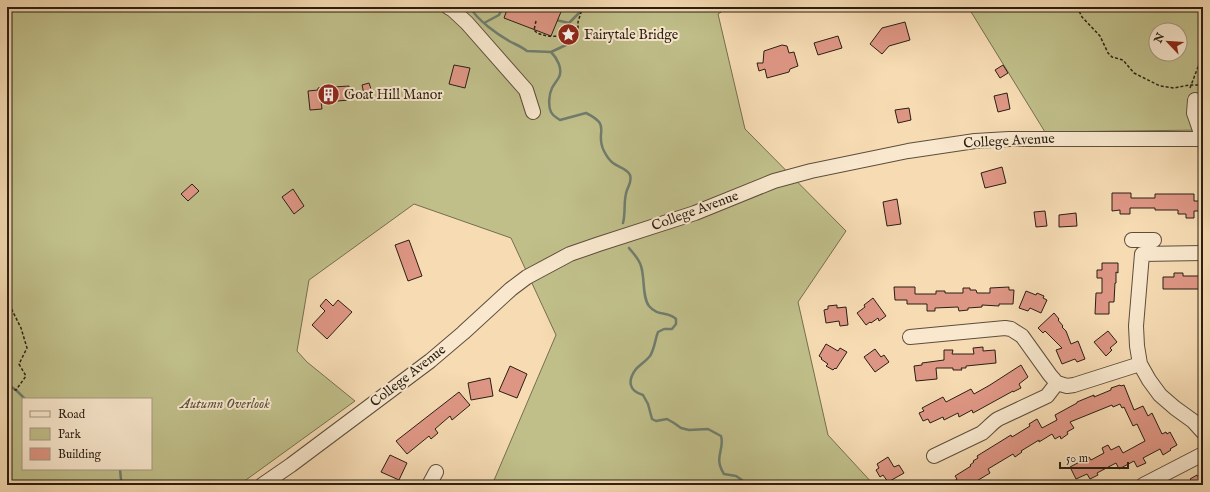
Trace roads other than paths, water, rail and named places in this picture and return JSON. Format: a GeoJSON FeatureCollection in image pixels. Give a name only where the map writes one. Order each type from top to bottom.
{"type":"FeatureCollection","features":[{"type":"Feature","properties":{"kind":"street"},"geometry":{"type":"LineString","coordinates":[[448,7],[468,23],[526,90],[533,112]]}},
{"type":"Feature","properties":{"kind":"street"},"geometry":{"type":"LineString","coordinates":[[1193,94],[1194,113],[1203,139]]}},
{"type":"Feature","properties":{"kind":"street","name":"College Avenue"},"geometry":{"type":"LineString","coordinates":[[262,485],[291,466],[430,361],[511,289],[527,277],[577,252],[695,213],[774,181],[819,169],[908,150],[975,141],[1010,139],[1203,139]]}},
{"type":"Feature","properties":{"kind":"street"},"geometry":{"type":"LineString","coordinates":[[1203,254],[1143,243],[1136,326],[1140,364],[1149,380],[1160,395],[1193,421],[1203,432]]}},
{"type":"Feature","properties":{"kind":"street"},"geometry":{"type":"LineString","coordinates":[[910,337],[1005,328],[1012,329],[1022,336],[1050,376],[1057,383],[1067,386],[1140,364]]}},
{"type":"Feature","properties":{"kind":"street"},"geometry":{"type":"LineString","coordinates":[[934,456],[982,433],[998,419],[1047,396],[1057,383]]}},
{"type":"Feature","properties":{"kind":"street"},"geometry":{"type":"LineString","coordinates":[[1143,485],[1203,454]]}},
{"type":"Feature","properties":{"kind":"street"},"geometry":{"type":"LineString","coordinates":[[429,485],[436,472]]}},
{"type":"Feature","properties":{"kind":"waterway"},"geometry":{"type":"LineString","coordinates":[[470,7],[483,22],[506,39],[527,51],[551,52],[555,57],[560,67],[560,74],[550,93],[549,103],[551,112],[560,120],[586,113],[599,122],[601,126],[601,144],[606,154],[613,163],[627,171],[631,177],[625,198],[623,223]]}},
{"type":"Feature","properties":{"kind":"waterway"},"geometry":{"type":"LineString","coordinates":[[484,23],[499,15],[502,9],[510,7]]}},
{"type":"Feature","properties":{"kind":"waterway"},"geometry":{"type":"LineString","coordinates":[[551,52],[566,45],[569,33],[569,23],[585,7]]}},
{"type":"Feature","properties":{"kind":"waterway"},"geometry":{"type":"LineString","coordinates":[[556,20],[569,23]]}},
{"type":"Feature","properties":{"kind":"waterway"},"geometry":{"type":"LineString","coordinates":[[629,248],[638,259],[641,266],[644,293],[649,306],[656,312],[670,315],[676,319],[676,324],[672,329],[664,329],[658,332],[650,356],[633,373],[631,378],[632,388],[643,395],[648,404],[652,419],[656,421],[667,419],[681,428],[689,430],[708,429],[721,436],[722,445],[719,458],[721,468],[724,474],[736,476],[742,480],[742,485]]}},
{"type":"Feature","properties":{"kind":"waterway"},"geometry":{"type":"LineString","coordinates":[[7,384],[24,398]]}},
{"type":"Feature","properties":{"kind":"waterway"},"geometry":{"type":"LineString","coordinates":[[120,470],[121,480],[124,485]]}},
{"type":"Feature","properties":{"kind":"place","name":"Fairytale Bridge"},"geometry":{"type":"Point","coordinates":[569,35]}},
{"type":"Feature","properties":{"kind":"place","name":"Goat Hill Manor"},"geometry":{"type":"Point","coordinates":[329,95]}},
{"type":"Feature","properties":{"kind":"park label","name":"Autumn Overlook"},"geometry":{"type":"Point","coordinates":[225,404]}}]}
